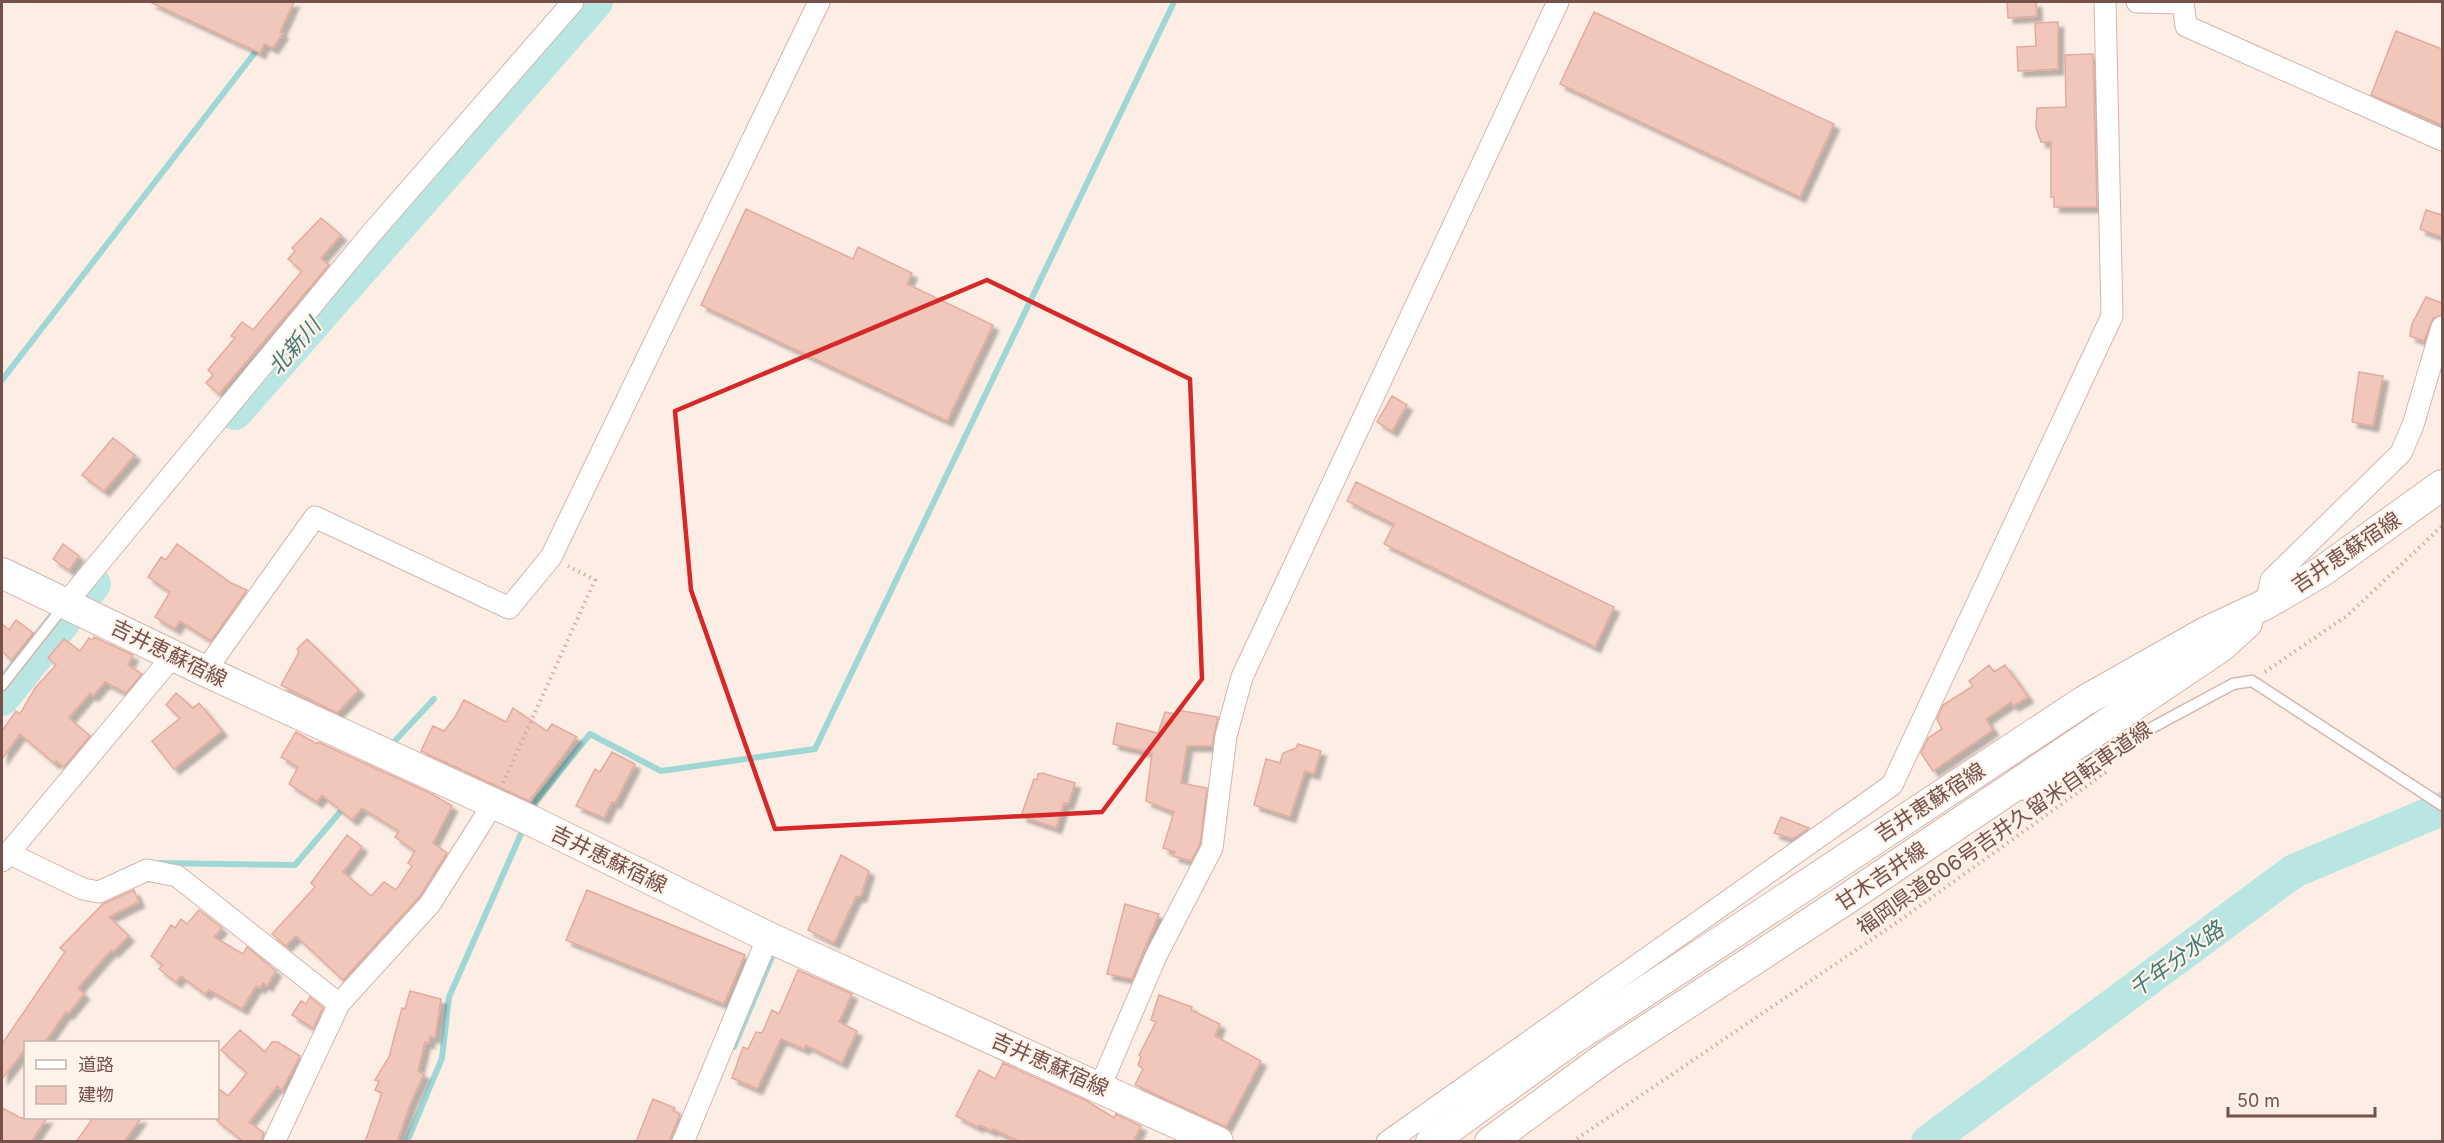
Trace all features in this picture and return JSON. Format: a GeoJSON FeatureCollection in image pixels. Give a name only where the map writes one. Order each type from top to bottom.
{"type":"FeatureCollection","features":[{"type":"Feature","properties":{"kind":"main road","name":"吉井恵蘇宿線"},"geometry":{"type":"LineString","coordinates":[[1431,1142],[1570,1041],[2084,701],[2206,632],[2266,604],[2321,572],[2442,485]]}},
{"type":"Feature","properties":{"kind":"main road","name":"吉井恵蘇宿線"},"geometry":{"type":"LineString","coordinates":[[2,573],[173,656],[515,814],[768,937],[1218,1142]]}},
{"type":"Feature","properties":{"kind":"main road","name":"甘木吉井線"},"geometry":{"type":"LineString","coordinates":[[1490,1142],[1607,1056],[2222,646],[2266,604]]}},
{"type":"Feature","properties":{"kind":"street"},"geometry":{"type":"LineString","coordinates":[[76,608],[370,235],[573,2]]}},
{"type":"Feature","properties":{"kind":"street"},"geometry":{"type":"LineString","coordinates":[[205,671],[315,517],[509,609],[551,557],[819,2]]}},
{"type":"Feature","properties":{"kind":"street"},"geometry":{"type":"LineString","coordinates":[[1100,1087],[1156,956],[1212,848],[1226,736],[1242,677],[1558,2]]}},
{"type":"Feature","properties":{"kind":"street"},"geometry":{"type":"LineString","coordinates":[[1388,1142],[1892,785],[2112,316],[2105,2]]}},
{"type":"Feature","properties":{"kind":"street"},"geometry":{"type":"LineString","coordinates":[[2137,2],[2183,2],[2186,26],[2442,140]]}},
{"type":"Feature","properties":{"kind":"street"},"geometry":{"type":"LineString","coordinates":[[2266,604],[2271,580],[2401,453],[2413,425],[2442,327]]}},
{"type":"Feature","properties":{"kind":"street"},"geometry":{"type":"LineString","coordinates":[[173,656],[4,854],[83,889],[99,892],[147,870],[177,876],[339,1004]]}},
{"type":"Feature","properties":{"kind":"street"},"geometry":{"type":"LineString","coordinates":[[274,1142],[339,1004],[515,814]]}},
{"type":"Feature","properties":{"kind":"street"},"geometry":{"type":"LineString","coordinates":[[683,1142],[768,937]]}},
{"type":"Feature","properties":{"kind":"lane"},"geometry":{"type":"LineString","coordinates":[[2,686],[76,608]]}},
{"type":"Feature","properties":{"kind":"lane"},"geometry":{"type":"LineString","coordinates":[[2004,793],[2027,795],[2234,684],[2252,681],[2442,805]]}},
{"type":"Feature","properties":{"kind":"path"},"geometry":{"type":"LineString","coordinates":[[2252,681],[2348,615],[2442,526]]}},
{"type":"Feature","properties":{"kind":"path"},"geometry":{"type":"LineString","coordinates":[[515,814],[595,580],[551,557]]}},
{"type":"Feature","properties":{"kind":"path","name":"福岡県道806号吉井久留米自転車道線"},"geometry":{"type":"LineString","coordinates":[[1572,1142],[1899,921],[2112,767]]}},
{"type":"Feature","properties":{"kind":"highlighted area"},"geometry":{"type":"Polygon","coordinates":[[[987,280],[1190,379],[1202,679],[1102,812],[775,829],[691,590],[675,411],[987,280]]]}},
{"type":"Feature","properties":{"kind":"building"},"geometry":{"type":"Polygon","coordinates":[[[150,2],[294,2],[280,32],[283,33],[273,48],[264,44],[260,53],[150,2]]]}},
{"type":"Feature","properties":{"kind":"building"},"geometry":{"type":"Polygon","coordinates":[[[2007,2],[2036,2],[2037,16],[2008,18],[2007,2]]]}},
{"type":"Feature","properties":{"kind":"building"},"geometry":{"type":"Polygon","coordinates":[[[1594,12],[1834,124],[1800,197],[1560,84],[1594,12]]]}},
{"type":"Feature","properties":{"kind":"building"},"geometry":{"type":"Polygon","coordinates":[[[2058,22],[2058,69],[2018,71],[2017,47],[2036,46],[2035,23],[2058,22]]]}},
{"type":"Feature","properties":{"kind":"building"},"geometry":{"type":"Polygon","coordinates":[[[2396,31],[2442,49],[2442,125],[2371,95],[2396,31]]]}},
{"type":"Feature","properties":{"kind":"building"},"geometry":{"type":"Polygon","coordinates":[[[2093,54],[2097,207],[2054,207],[2054,197],[2051,197],[2051,142],[2041,142],[2036,128],[2037,108],[2066,107],[2065,55],[2093,54]]]}},
{"type":"Feature","properties":{"kind":"building"},"geometry":{"type":"Polygon","coordinates":[[[746,209],[853,259],[858,247],[912,273],[907,284],[993,325],[947,421],[701,305],[746,209]]]}},
{"type":"Feature","properties":{"kind":"building"},"geometry":{"type":"Polygon","coordinates":[[[2426,210],[2442,215],[2442,237],[2420,229],[2426,210]]]}},
{"type":"Feature","properties":{"kind":"building"},"geometry":{"type":"Polygon","coordinates":[[[321,218],[341,235],[321,258],[329,265],[219,394],[206,383],[213,375],[208,370],[235,338],[231,336],[242,322],[253,330],[302,271],[288,259],[295,251],[292,248],[321,218]]]}},
{"type":"Feature","properties":{"kind":"building"},"geometry":{"type":"Polygon","coordinates":[[[2426,297],[2442,303],[2442,315],[2433,318],[2424,341],[2410,336],[2412,324],[2426,297]]]}},
{"type":"Feature","properties":{"kind":"building"},"geometry":{"type":"Polygon","coordinates":[[[2359,372],[2383,376],[2373,426],[2352,422],[2359,372]]]}},
{"type":"Feature","properties":{"kind":"building"},"geometry":{"type":"Polygon","coordinates":[[[1392,396],[1407,405],[1392,431],[1377,422],[1392,396]]]}},
{"type":"Feature","properties":{"kind":"building"},"geometry":{"type":"Polygon","coordinates":[[[113,438],[135,455],[104,491],[82,475],[113,438]]]}},
{"type":"Feature","properties":{"kind":"building"},"geometry":{"type":"Polygon","coordinates":[[[1356,482],[1614,607],[1595,647],[1384,544],[1394,524],[1347,501],[1356,482]]]}},
{"type":"Feature","properties":{"kind":"building"},"geometry":{"type":"Polygon","coordinates":[[[63,544],[79,556],[69,570],[53,559],[63,544]]]}},
{"type":"Feature","properties":{"kind":"building"},"geometry":{"type":"Polygon","coordinates":[[[177,544],[231,583],[247,590],[211,641],[180,621],[175,629],[155,617],[170,592],[148,577],[161,557],[166,560],[177,544]]]}},
{"type":"Feature","properties":{"kind":"building"},"geometry":{"type":"Polygon","coordinates":[[[16,620],[33,633],[12,660],[2,652],[2,624],[9,630],[16,620]]]}},
{"type":"Feature","properties":{"kind":"building"},"geometry":{"type":"Polygon","coordinates":[[[94,637],[133,655],[128,665],[142,674],[126,693],[105,682],[93,696],[90,693],[69,718],[90,736],[64,767],[56,761],[54,763],[20,734],[2,759],[2,731],[16,711],[20,714],[35,688],[56,665],[48,658],[64,639],[80,651],[89,638],[92,640],[94,637]]]}},
{"type":"Feature","properties":{"kind":"building"},"geometry":{"type":"Polygon","coordinates":[[[307,639],[359,690],[337,713],[281,685],[299,652],[297,649],[307,639]]]}},
{"type":"Feature","properties":{"kind":"building"},"geometry":{"type":"Polygon","coordinates":[[[1989,665],[1994,672],[2005,665],[2028,697],[2013,706],[2011,702],[1986,719],[1993,730],[1933,771],[1921,753],[1928,738],[1942,729],[1937,719],[1943,705],[1973,686],[1969,681],[1989,665]]]}},
{"type":"Feature","properties":{"kind":"building"},"geometry":{"type":"Polygon","coordinates":[[[176,693],[193,708],[199,703],[222,731],[174,769],[152,741],[180,718],[166,705],[176,693]]]}},
{"type":"Feature","properties":{"kind":"building"},"geometry":{"type":"Polygon","coordinates":[[[464,700],[506,722],[513,708],[547,731],[552,724],[577,737],[529,801],[421,751],[433,726],[444,731],[464,700]]]}},
{"type":"Feature","properties":{"kind":"building"},"geometry":{"type":"Polygon","coordinates":[[[1177,710],[1218,717],[1212,746],[1187,746],[1181,783],[1207,788],[1200,844],[1191,861],[1173,856],[1175,852],[1163,848],[1174,812],[1146,801],[1152,753],[1113,744],[1117,723],[1158,733],[1165,712],[1176,714],[1177,710]]]}},
{"type":"Feature","properties":{"kind":"building"},"geometry":{"type":"Polygon","coordinates":[[[296,732],[317,744],[318,742],[432,794],[452,806],[433,843],[447,853],[420,896],[343,980],[296,936],[286,946],[272,934],[315,887],[311,883],[347,835],[362,847],[343,872],[371,896],[384,882],[396,890],[412,866],[408,863],[415,851],[395,837],[399,831],[362,808],[352,820],[322,795],[317,802],[289,784],[298,767],[281,757],[296,732]]]}},
{"type":"Feature","properties":{"kind":"building"},"geometry":{"type":"Polygon","coordinates":[[[1298,744],[1321,751],[1314,774],[1305,771],[1290,817],[1254,805],[1266,759],[1280,763],[1283,753],[1296,748],[1298,744]]]}},
{"type":"Feature","properties":{"kind":"building"},"geometry":{"type":"Polygon","coordinates":[[[612,752],[635,764],[615,803],[612,802],[604,818],[576,806],[595,769],[600,772],[612,752]]]}},
{"type":"Feature","properties":{"kind":"building"},"geometry":{"type":"Polygon","coordinates":[[[1042,773],[1075,783],[1068,804],[1064,803],[1056,828],[1021,816],[1034,779],[1037,780],[1038,774],[1042,773]]]}},
{"type":"Feature","properties":{"kind":"building"},"geometry":{"type":"Polygon","coordinates":[[[1781,817],[1809,828],[1793,839],[1774,833],[1781,817]]]}},
{"type":"Feature","properties":{"kind":"building"},"geometry":{"type":"Polygon","coordinates":[[[841,855],[869,871],[861,896],[856,897],[834,943],[808,930],[841,855]]]}},
{"type":"Feature","properties":{"kind":"building"},"geometry":{"type":"Polygon","coordinates":[[[134,890],[139,902],[109,917],[129,936],[113,952],[111,950],[78,988],[84,994],[68,1014],[66,1012],[46,1041],[24,1041],[24,1051],[2,1079],[2,1044],[65,952],[60,948],[103,904],[134,890]]]}},
{"type":"Feature","properties":{"kind":"building"},"geometry":{"type":"Polygon","coordinates":[[[587,890],[745,955],[724,1004],[566,940],[587,890]]]}},
{"type":"Feature","properties":{"kind":"building"},"geometry":{"type":"Polygon","coordinates":[[[1125,904],[1159,914],[1132,979],[1107,974],[1125,904]]]}},
{"type":"Feature","properties":{"kind":"building"},"geometry":{"type":"Polygon","coordinates":[[[199,910],[222,928],[214,937],[243,954],[247,947],[276,971],[267,986],[263,983],[260,988],[256,986],[242,1009],[209,990],[205,994],[181,976],[176,982],[159,969],[163,965],[151,956],[171,925],[175,928],[181,919],[187,924],[199,910]]]}},
{"type":"Feature","properties":{"kind":"building"},"geometry":{"type":"Polygon","coordinates":[[[798,970],[852,994],[839,1022],[857,1031],[842,1063],[806,1045],[804,1049],[781,1039],[757,1089],[732,1078],[743,1047],[748,1049],[756,1032],[762,1033],[772,1010],[779,1014],[798,970]]]}},
{"type":"Feature","properties":{"kind":"building"},"geometry":{"type":"Polygon","coordinates":[[[410,991],[441,999],[435,1038],[430,1036],[429,1043],[425,1042],[418,1071],[424,1074],[397,1142],[365,1142],[382,1093],[375,1090],[379,1081],[375,1080],[389,1057],[402,1008],[405,1009],[410,991]]]}},
{"type":"Feature","properties":{"kind":"building"},"geometry":{"type":"Polygon","coordinates":[[[1159,995],[1192,1007],[1191,1010],[1220,1024],[1215,1036],[1261,1061],[1226,1127],[1135,1085],[1143,1069],[1138,1065],[1141,1057],[1139,1055],[1156,1022],[1151,1020],[1159,995]]]}},
{"type":"Feature","properties":{"kind":"building"},"geometry":{"type":"Polygon","coordinates":[[[310,997],[323,1008],[313,1028],[292,1015],[301,1001],[306,1004],[310,997]]]}},
{"type":"Feature","properties":{"kind":"building"},"geometry":{"type":"Polygon","coordinates":[[[240,1030],[265,1052],[272,1042],[278,1042],[300,1056],[282,1090],[277,1086],[249,1122],[264,1133],[261,1142],[244,1142],[215,1119],[219,1119],[219,1089],[228,1096],[247,1073],[221,1050],[240,1030]]]}},
{"type":"Feature","properties":{"kind":"building"},"geometry":{"type":"Polygon","coordinates":[[[1003,1063],[1087,1101],[1114,1118],[1116,1114],[1141,1126],[1133,1142],[1021,1142],[993,1129],[992,1131],[980,1125],[978,1127],[956,1116],[979,1070],[995,1079],[1003,1063]]]}},
{"type":"Feature","properties":{"kind":"building"},"geometry":{"type":"Polygon","coordinates":[[[653,1099],[675,1108],[673,1111],[680,1114],[669,1142],[636,1142],[653,1099]]]}},
{"type":"Feature","properties":{"kind":"building"},"geometry":{"type":"Polygon","coordinates":[[[2,1108],[24,1119],[46,1119],[31,1142],[2,1142],[2,1108]]]}},
{"type":"Feature","properties":{"kind":"building"},"geometry":{"type":"Polygon","coordinates":[[[92,1119],[140,1119],[124,1142],[76,1142],[92,1119]]]}},
{"type":"Feature","properties":{"kind":"waterway","name":"北新川"},"geometry":{"type":"LineString","coordinates":[[235,413],[596,2]]}},
{"type":"Feature","properties":{"kind":"waterway"},"geometry":{"type":"LineString","coordinates":[[531,812],[536,801],[590,734],[661,771],[815,749],[1174,2]]}},
{"type":"Feature","properties":{"kind":"waterway"},"geometry":{"type":"LineString","coordinates":[[2,380],[260,46]]}},
{"type":"Feature","properties":{"kind":"waterway","name":"北新川"},"geometry":{"type":"LineString","coordinates":[[2,699],[94,584]]}},
{"type":"Feature","properties":{"kind":"waterway"},"geometry":{"type":"LineString","coordinates":[[393,743],[434,699]]}},
{"type":"Feature","properties":{"kind":"waterway"},"geometry":{"type":"LineString","coordinates":[[160,863],[295,865],[346,805]]}},
{"type":"Feature","properties":{"kind":"waterway","name":"千年分水路"},"geometry":{"type":"LineString","coordinates":[[1928,1142],[2294,871],[2442,809]]}},
{"type":"Feature","properties":{"kind":"waterway"},"geometry":{"type":"LineString","coordinates":[[407,1142],[442,1058],[449,997],[524,827]]}},
{"type":"Feature","properties":{"kind":"waterway"},"geometry":{"type":"LineString","coordinates":[[734,1047],[772,957]]}}]}
